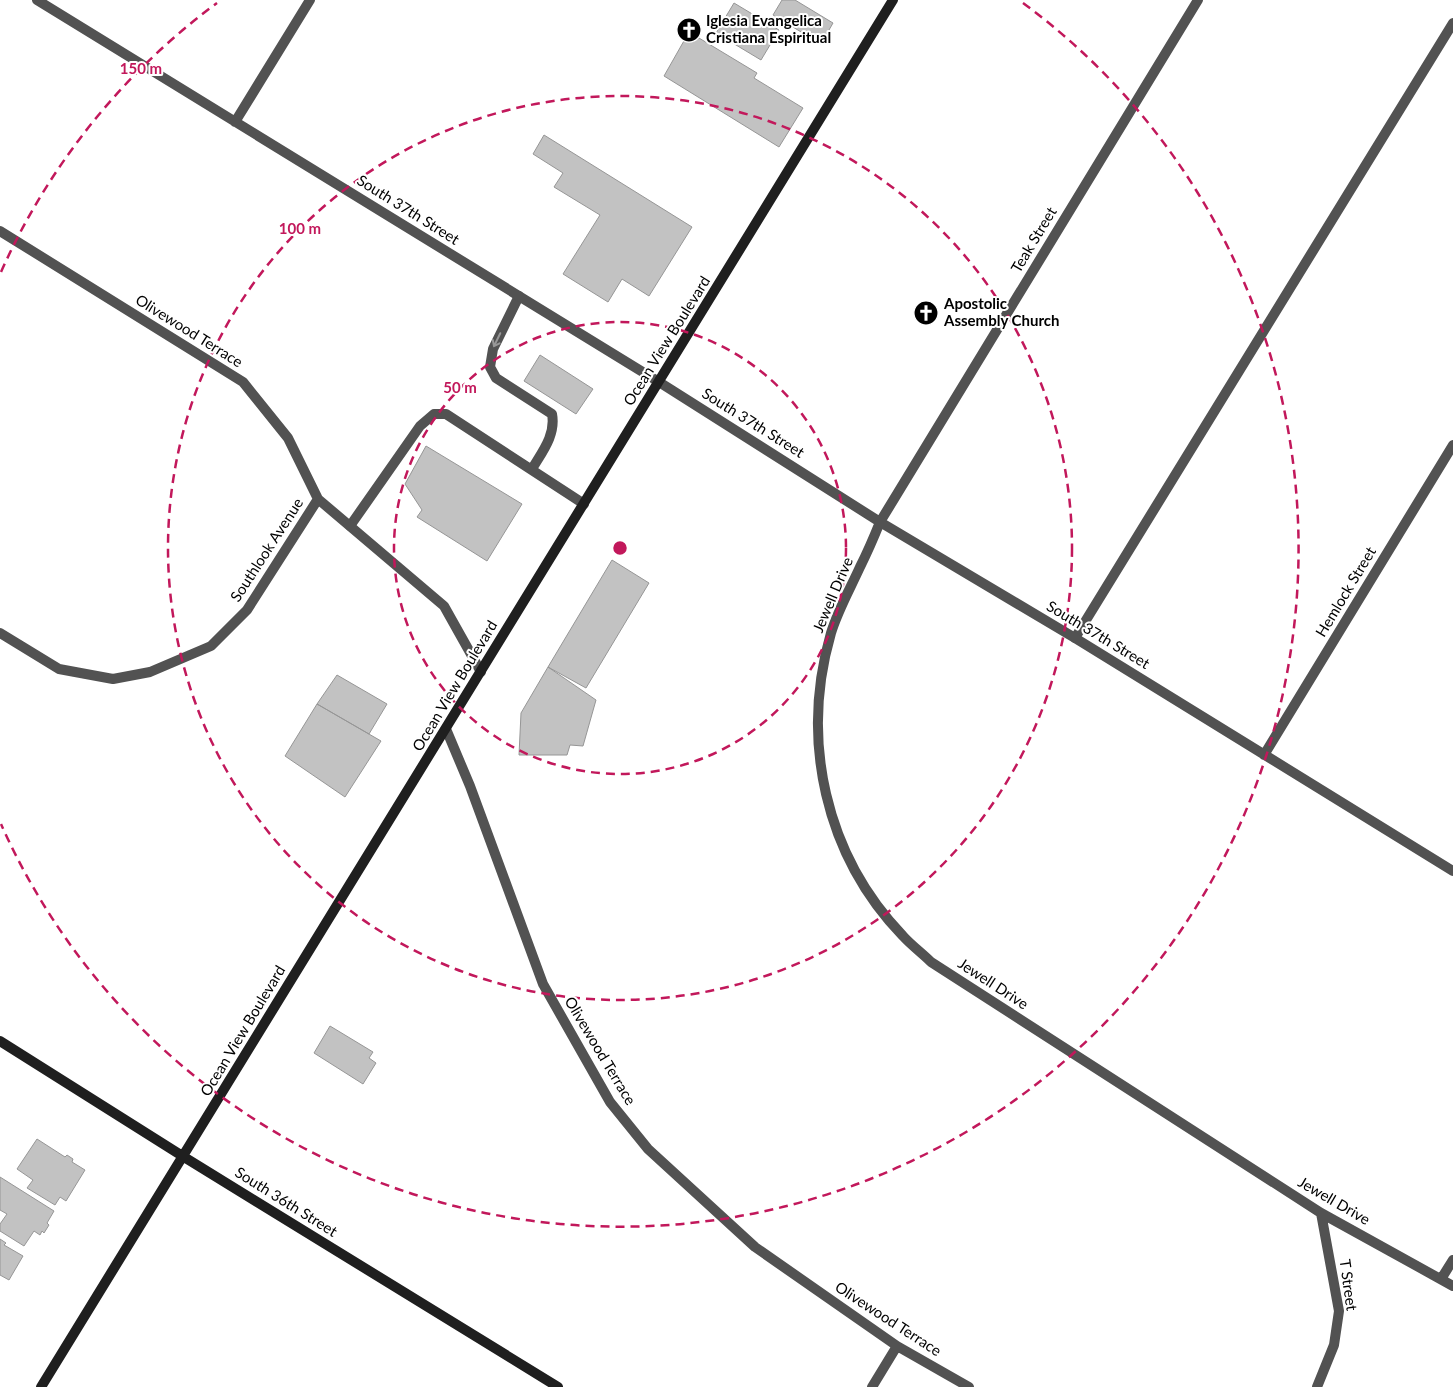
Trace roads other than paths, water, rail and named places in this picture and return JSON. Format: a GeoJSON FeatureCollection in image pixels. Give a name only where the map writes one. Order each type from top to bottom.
{"type":"FeatureCollection","features":[{"type":"Feature","properties":{"kind":"main road","name":"Ocean View Boulevard"},"geometry":{"type":"LineString","coordinates":[[41,1387],[894,0]]}},
{"type":"Feature","properties":{"kind":"main road","name":"South 36th Street"},"geometry":{"type":"LineString","coordinates":[[0,1042],[558,1387]]}},
{"type":"Feature","properties":{"kind":"street","name":"South 37th Street"},"geometry":{"type":"LineString","coordinates":[[37,0],[659,382],[880,522],[1075,638],[1453,871]]}},
{"type":"Feature","properties":{"kind":"street"},"geometry":{"type":"LineString","coordinates":[[235,122],[310,0]]}},
{"type":"Feature","properties":{"kind":"street","name":"Teak Street"},"geometry":{"type":"LineString","coordinates":[[880,522],[1198,0]]}},
{"type":"Feature","properties":{"kind":"street"},"geometry":{"type":"LineString","coordinates":[[1075,638],[1453,23]]}},
{"type":"Feature","properties":{"kind":"street","name":"Olivewood Terrace"},"geometry":{"type":"LineString","coordinates":[[0,231],[243,382],[288,438],[318,499],[444,606],[481,672]]}},
{"type":"Feature","properties":{"kind":"street"},"geometry":{"type":"LineString","coordinates":[[519,296],[493,349],[490,367],[496,378],[552,414],[551,436],[532,469]]}},
{"type":"Feature","properties":{"kind":"street"},"geometry":{"type":"LineString","coordinates":[[350,526],[420,426],[434,414],[446,414],[584,504]]}},
{"type":"Feature","properties":{"kind":"street","name":"Hemlock Street"},"geometry":{"type":"LineString","coordinates":[[1264,755],[1453,445]]}},
{"type":"Feature","properties":{"kind":"street","name":"Southlook Avenue"},"geometry":{"type":"LineString","coordinates":[[0,633],[59,669],[113,679],[150,672],[211,646],[247,610],[318,499]]}},
{"type":"Feature","properties":{"kind":"street","name":"Jewell Drive"},"geometry":{"type":"LineString","coordinates":[[880,522],[844,599],[831,632],[822,666],[817,738],[821,773],[827,799],[842,843],[858,877],[879,908],[903,937],[931,962],[1321,1213],[1453,1286]]}},
{"type":"Feature","properties":{"kind":"street","name":"Olivewood Terrace"},"geometry":{"type":"LineString","coordinates":[[446,729],[470,786],[543,984],[610,1102],[648,1149],[756,1246],[897,1346],[969,1387]]}},
{"type":"Feature","properties":{"kind":"street","name":"T Street"},"geometry":{"type":"LineString","coordinates":[[1317,1387],[1334,1345],[1339,1311],[1321,1213]]}},
{"type":"Feature","properties":{"kind":"street"},"geometry":{"type":"LineString","coordinates":[[1441,1279],[1453,1260]]}},
{"type":"Feature","properties":{"kind":"street"},"geometry":{"type":"LineString","coordinates":[[872,1387],[897,1346]]}},
{"type":"Feature","properties":{"kind":"place","name":"Iglesia Evangelica Cristiana Espiritual"},"geometry":{"type":"Point","coordinates":[689,30]}},
{"type":"Feature","properties":{"kind":"place","name":"Apostolic Assembly Church"},"geometry":{"type":"Point","coordinates":[926,313]}}]}
